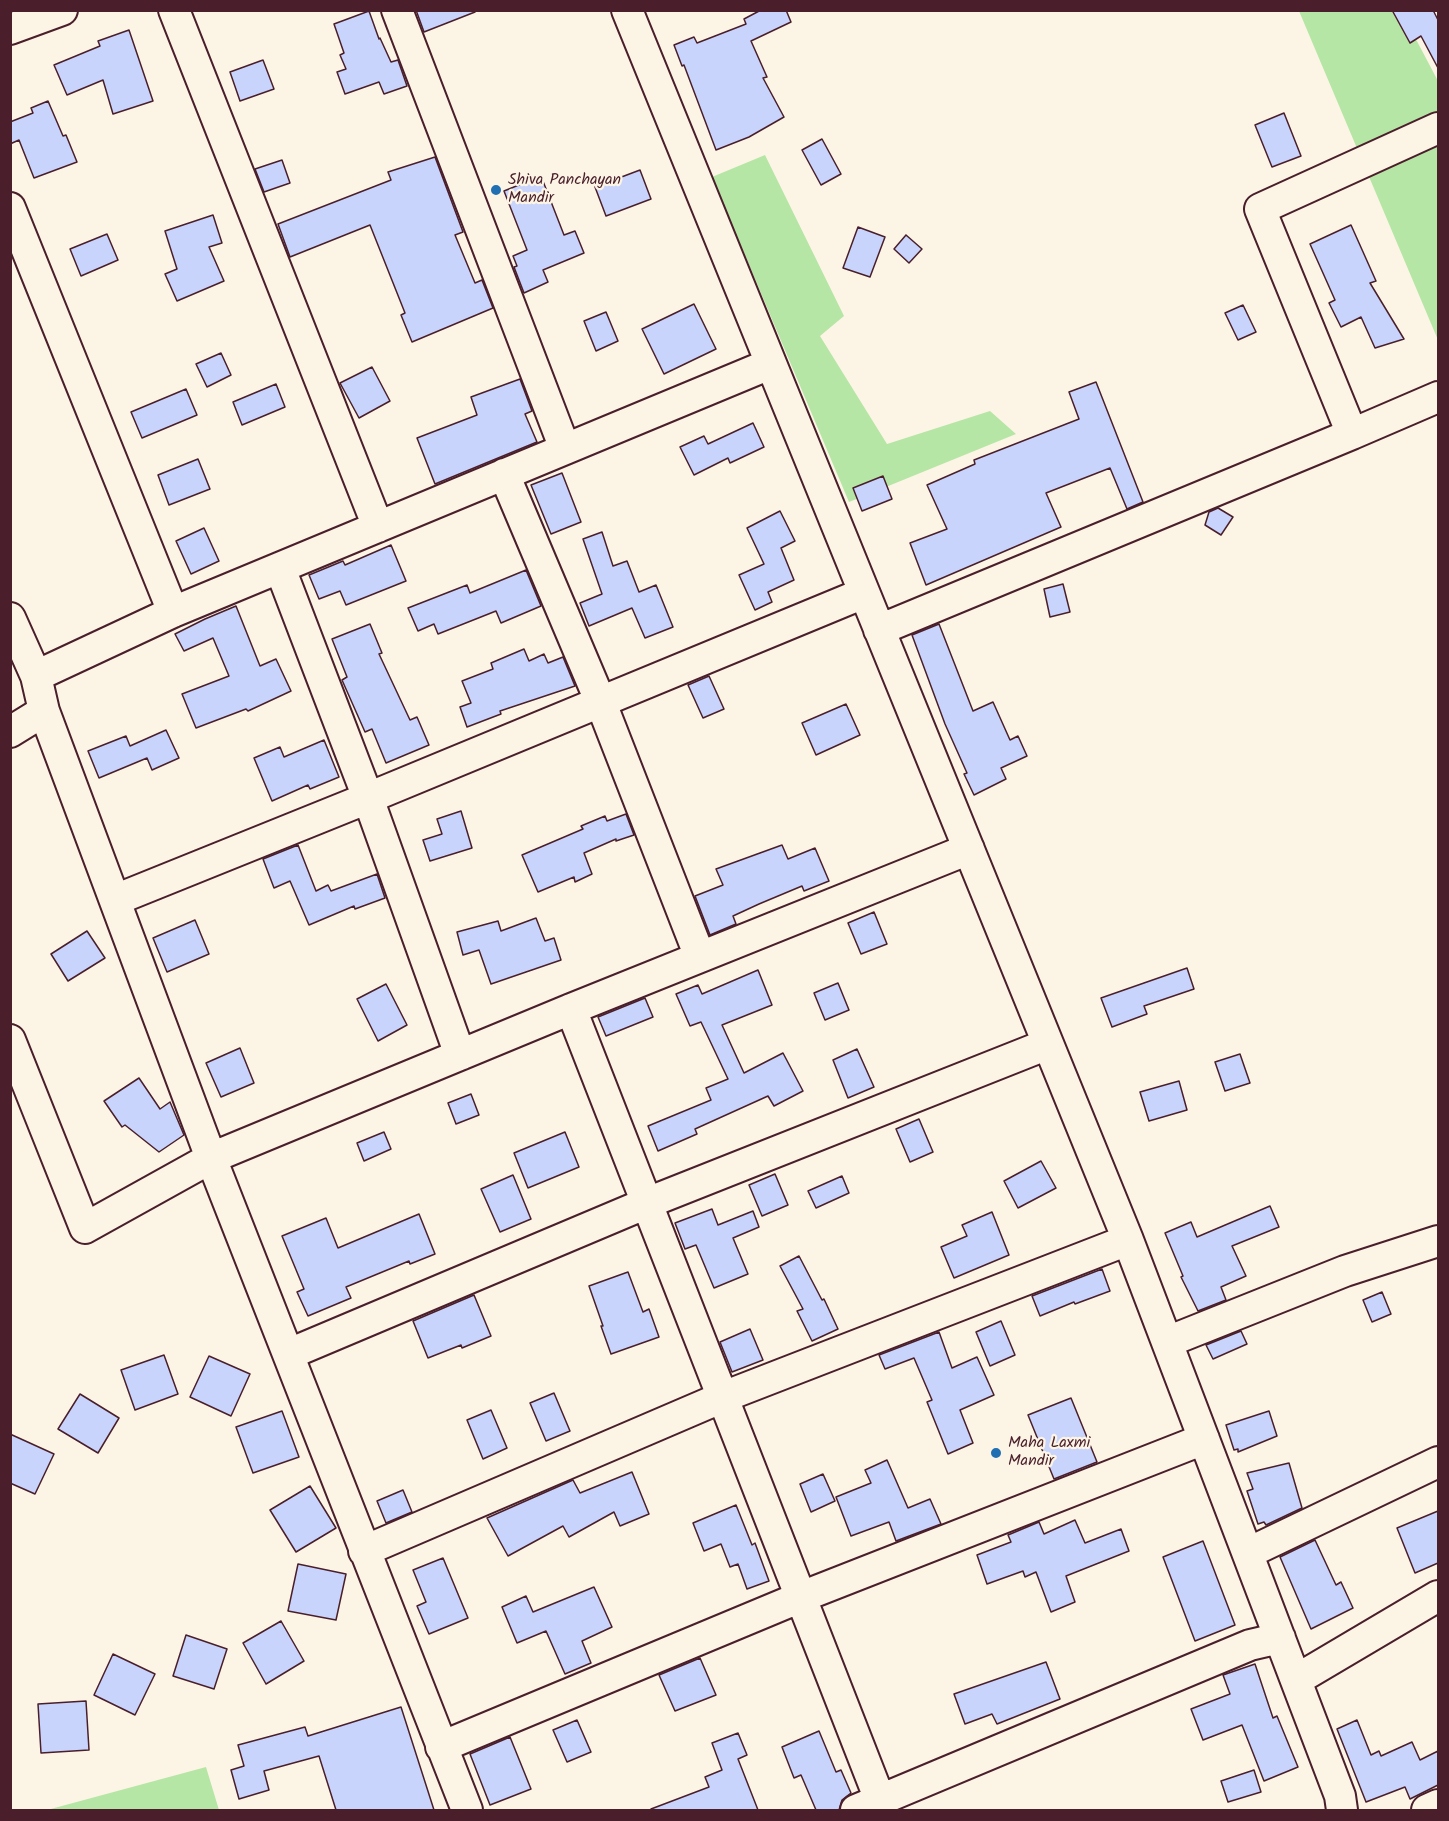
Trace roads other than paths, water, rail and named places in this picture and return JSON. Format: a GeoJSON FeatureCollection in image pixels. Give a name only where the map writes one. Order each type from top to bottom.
{"type":"FeatureCollection","features":[{"type":"Feature","properties":{"kind":"street"},"geometry":{"type":"LineString","coordinates":[[10,29],[62,10]]}},
{"type":"Feature","properties":{"kind":"street"},"geometry":{"type":"LineString","coordinates":[[174,10],[378,527]]}},
{"type":"Feature","properties":{"kind":"street"},"geometry":{"type":"LineString","coordinates":[[396,10],[566,449]]}},
{"type":"Feature","properties":{"kind":"street"},"geometry":{"type":"LineString","coordinates":[[627,10],[1128,1240],[1340,1796],[1342,1810]]}},
{"type":"Feature","properties":{"kind":"street"},"geometry":{"type":"LineString","coordinates":[[1352,434],[1260,209],[1438,128]]}},
{"type":"Feature","properties":{"kind":"street"},"geometry":{"type":"LineString","coordinates":[[10,208],[173,612]]}},
{"type":"Feature","properties":{"kind":"street"},"geometry":{"type":"LineString","coordinates":[[36,676],[173,612],[770,364]]}},
{"type":"Feature","properties":{"kind":"street"},"geometry":{"type":"LineString","coordinates":[[879,630],[1438,398]]}},
{"type":"Feature","properties":{"kind":"street"},"geometry":{"type":"LineString","coordinates":[[504,474],[601,703],[700,957]]}},
{"type":"Feature","properties":{"kind":"street"},"geometry":{"type":"LineString","coordinates":[[280,568],[368,798],[460,1055]]}},
{"type":"Feature","properties":{"kind":"street"},"geometry":{"type":"LineString","coordinates":[[116,900],[601,703],[864,593]]}},
{"type":"Feature","properties":{"kind":"street"},"geometry":{"type":"LineString","coordinates":[[10,618],[36,676],[44,711],[211,1158],[467,1810]]}},
{"type":"Feature","properties":{"kind":"street"},"geometry":{"type":"LineString","coordinates":[[10,732],[44,711]]}},
{"type":"Feature","properties":{"kind":"street"},"geometry":{"type":"LineString","coordinates":[[10,1040],[85,1227],[211,1158],[571,1009],[969,849]]}},
{"type":"Feature","properties":{"kind":"street"},"geometry":{"type":"LineString","coordinates":[[571,1009],[801,1597],[868,1805],[1250,1645],[1280,1638]]}},
{"type":"Feature","properties":{"kind":"street"},"geometry":{"type":"LineString","coordinates":[[289,1354],[647,1203],[1048,1044]]}},
{"type":"Feature","properties":{"kind":"street"},"geometry":{"type":"LineString","coordinates":[[364,1551],[723,1397],[1128,1240]]}},
{"type":"Feature","properties":{"kind":"street"},"geometry":{"type":"LineString","coordinates":[[1167,1342],[1345,1271],[1438,1241]]}},
{"type":"Feature","properties":{"kind":"street"},"geometry":{"type":"LineString","coordinates":[[441,1747],[801,1597],[1204,1439]]}},
{"type":"Feature","properties":{"kind":"street"},"geometry":{"type":"LineString","coordinates":[[1248,1553],[1438,1462]]}},
{"type":"Feature","properties":{"kind":"street"},"geometry":{"type":"LineString","coordinates":[[1296,1680],[1438,1596]]}},
{"type":"Feature","properties":{"kind":"street"},"geometry":{"type":"LineString","coordinates":[[1427,1810],[1438,1805]]}},
{"type":"Feature","properties":{"kind":"place","name":"Shiva Panchayan Mandir"},"geometry":{"type":"Point","coordinates":[496,190]}},
{"type":"Feature","properties":{"kind":"place","name":"Maha Laxmi Mandir"},"geometry":{"type":"Point","coordinates":[996,1453]}}]}
